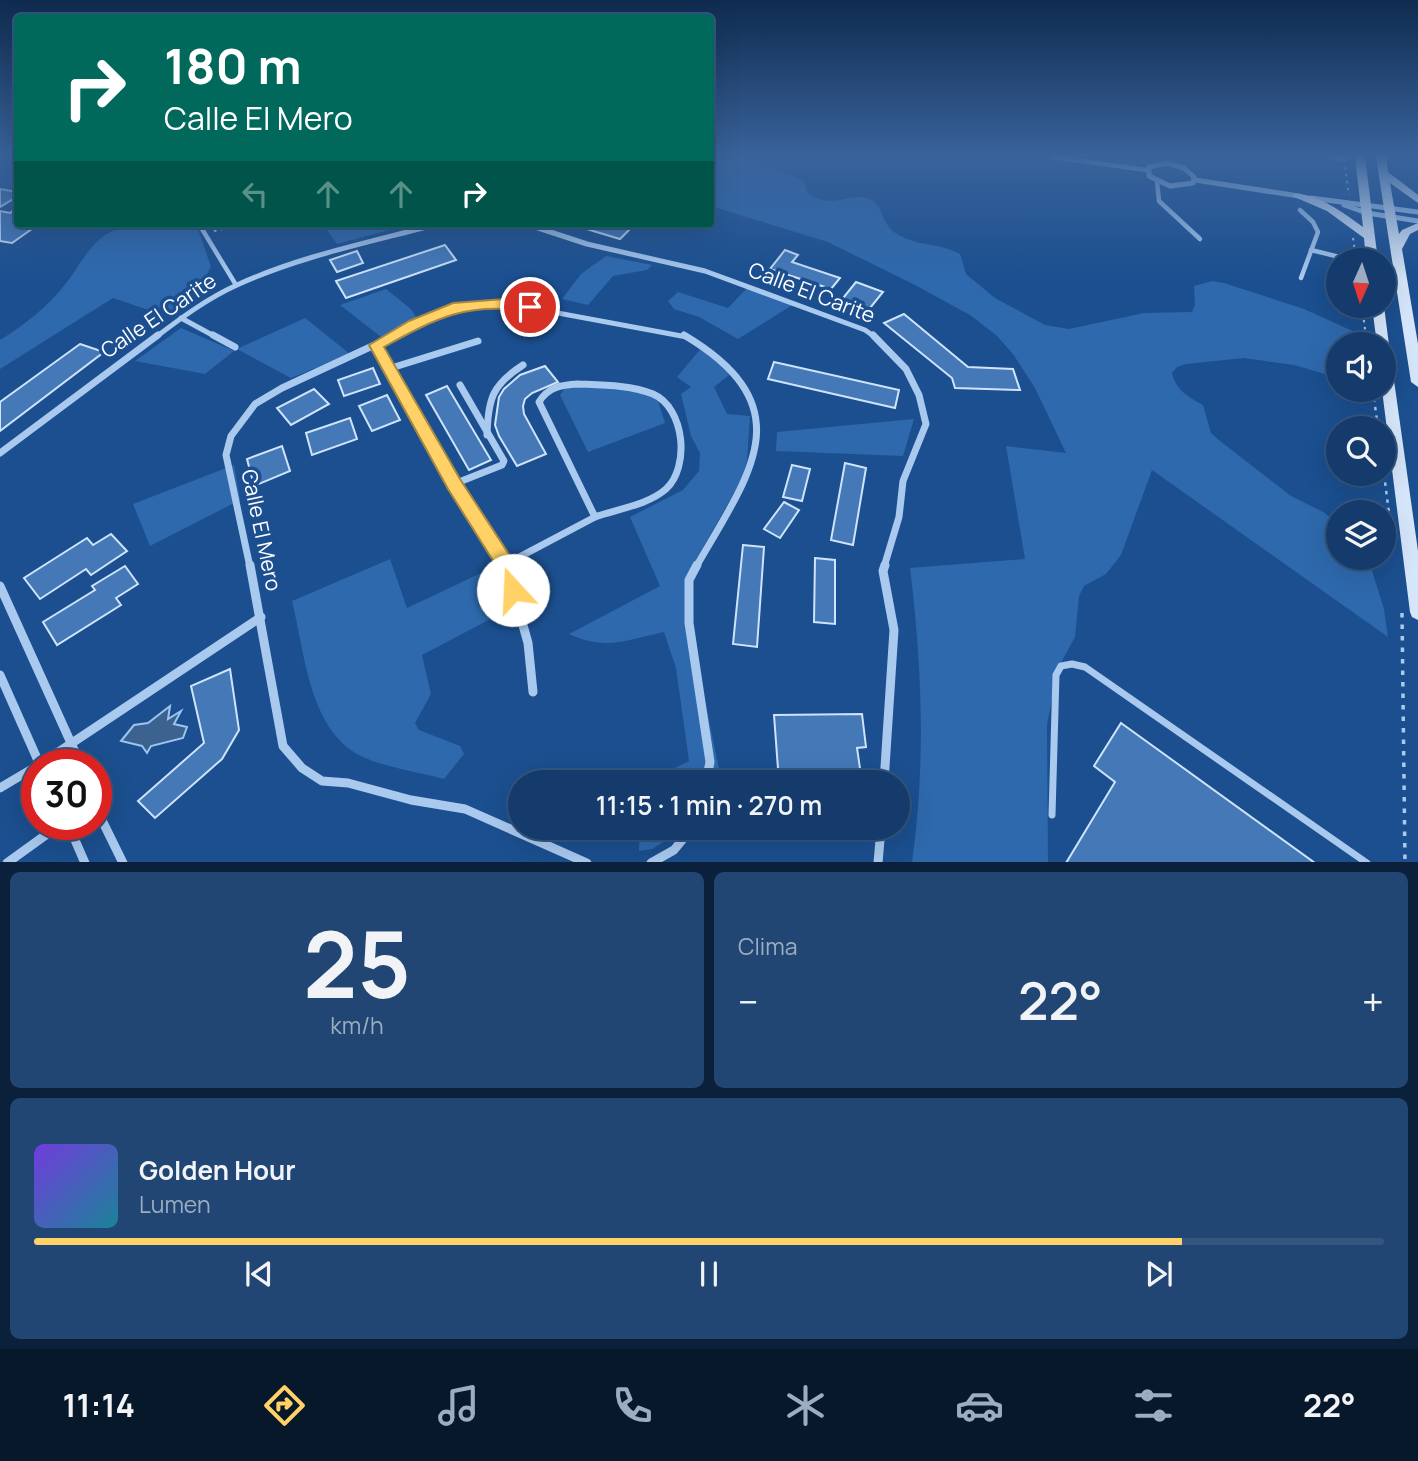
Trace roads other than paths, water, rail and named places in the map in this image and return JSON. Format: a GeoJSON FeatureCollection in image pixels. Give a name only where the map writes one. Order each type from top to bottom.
{"type":"FeatureCollection","features":[{"type":"Feature","properties":{"kind":"street"},"geometry":{"type":"LineString","coordinates":[[1300,197],[1331,209],[1368,236]]}},
{"type":"Feature","properties":{"kind":"street"},"geometry":{"type":"LineString","coordinates":[[1305,197],[1392,213],[1418,221]]}},
{"type":"Feature","properties":{"kind":"street"},"geometry":{"type":"LineString","coordinates":[[1365,197],[1370,248]]}},
{"type":"Feature","properties":{"kind":"street"},"geometry":{"type":"LineString","coordinates":[[1389,197],[1418,382]]}},
{"type":"Feature","properties":{"kind":"street"},"geometry":{"type":"LineString","coordinates":[[1335,202],[1392,213],[1418,212]]}},
{"type":"Feature","properties":{"kind":"street"},"geometry":{"type":"LineString","coordinates":[[1397,248],[1406,232],[1418,226]]}},
{"type":"Feature","properties":{"kind":"street","name":"Calle El Carite"},"geometry":{"type":"LineString","coordinates":[[0,453],[181,318],[236,285],[298,262],[423,228]]}},
{"type":"Feature","properties":{"kind":"street","name":"Calle El Carite"},"geometry":{"type":"LineString","coordinates":[[538,228],[587,244],[705,271],[865,330],[880,340],[906,369],[919,396],[926,424],[903,481],[899,517],[883,570],[894,630],[885,770]]}},
{"type":"Feature","properties":{"kind":"street","name":"Calle El Mero"},"geometry":{"type":"LineString","coordinates":[[585,862],[465,809],[411,800],[348,783],[322,781],[302,768],[282,746],[261,617],[226,455],[231,436],[256,404],[414,324],[458,306],[505,303],[682,334],[712,352],[744,383],[759,430],[754,461],[747,478],[689,580],[689,623],[710,762],[708,770]]}},
{"type":"Feature","properties":{"kind":"street"},"geometry":{"type":"LineString","coordinates":[[181,318],[234,347]]}},
{"type":"Feature","properties":{"kind":"street"},"geometry":{"type":"LineString","coordinates":[[388,369],[478,341]]}},
{"type":"Feature","properties":{"kind":"street"},"geometry":{"type":"LineString","coordinates":[[376,345],[454,484],[506,564],[528,643],[533,692]]}},
{"type":"Feature","properties":{"kind":"street"},"geometry":{"type":"LineString","coordinates":[[487,435],[488,408],[492,393],[505,376],[523,365]]}},
{"type":"Feature","properties":{"kind":"street"},"geometry":{"type":"LineString","coordinates":[[506,564],[594,517],[664,492],[678,472],[680,433],[670,410],[658,395],[592,384],[574,384],[547,390],[541,396],[539,402],[594,517]]}},
{"type":"Feature","properties":{"kind":"street"},"geometry":{"type":"LineString","coordinates":[[454,484],[504,463],[460,385]]}},
{"type":"Feature","properties":{"kind":"street"},"geometry":{"type":"LineString","coordinates":[[1391,402],[1418,612]]}},
{"type":"Feature","properties":{"kind":"street"},"geometry":{"type":"LineString","coordinates":[[0,586],[75,749]]}},
{"type":"Feature","properties":{"kind":"street"},"geometry":{"type":"LineString","coordinates":[[64,749],[261,617]]}},
{"type":"Feature","properties":{"kind":"street"},"geometry":{"type":"LineString","coordinates":[[0,675],[31,749]]}},
{"type":"Feature","properties":{"kind":"street"},"geometry":{"type":"LineString","coordinates":[[0,788],[21,776]]}},
{"type":"Feature","properties":{"kind":"street"},"geometry":{"type":"LineString","coordinates":[[8,862],[39,840]]}},
{"type":"Feature","properties":{"kind":"street"},"geometry":{"type":"LineString","coordinates":[[75,840],[85,862]]}},
{"type":"Feature","properties":{"kind":"street"},"geometry":{"type":"LineString","coordinates":[[112,840],[123,862]]}},
{"type":"Feature","properties":{"kind":"street"},"geometry":{"type":"LineString","coordinates":[[653,862],[674,850],[682,840]]}},
{"type":"Feature","properties":{"kind":"street"},"geometry":{"type":"LineString","coordinates":[[878,862],[880,840]]}},
{"type":"Feature","properties":{"kind":"lane"},"geometry":{"type":"LineString","coordinates":[[1159,197],[1159,201],[1200,239]]}},
{"type":"Feature","properties":{"kind":"lane"},"geometry":{"type":"LineString","coordinates":[[1300,210],[1313,222],[1318,232],[1311,250],[1305,256],[1301,278]]}},
{"type":"Feature","properties":{"kind":"lane"},"geometry":{"type":"LineString","coordinates":[[201,228],[236,285]]}},
{"type":"Feature","properties":{"kind":"lane"},"geometry":{"type":"LineString","coordinates":[[1311,250],[1326,254]]}},
{"type":"Feature","properties":{"kind":"lane"},"geometry":{"type":"LineString","coordinates":[[1052,815],[1056,675],[1061,666],[1072,664],[1085,667],[1366,862]]}}]}
